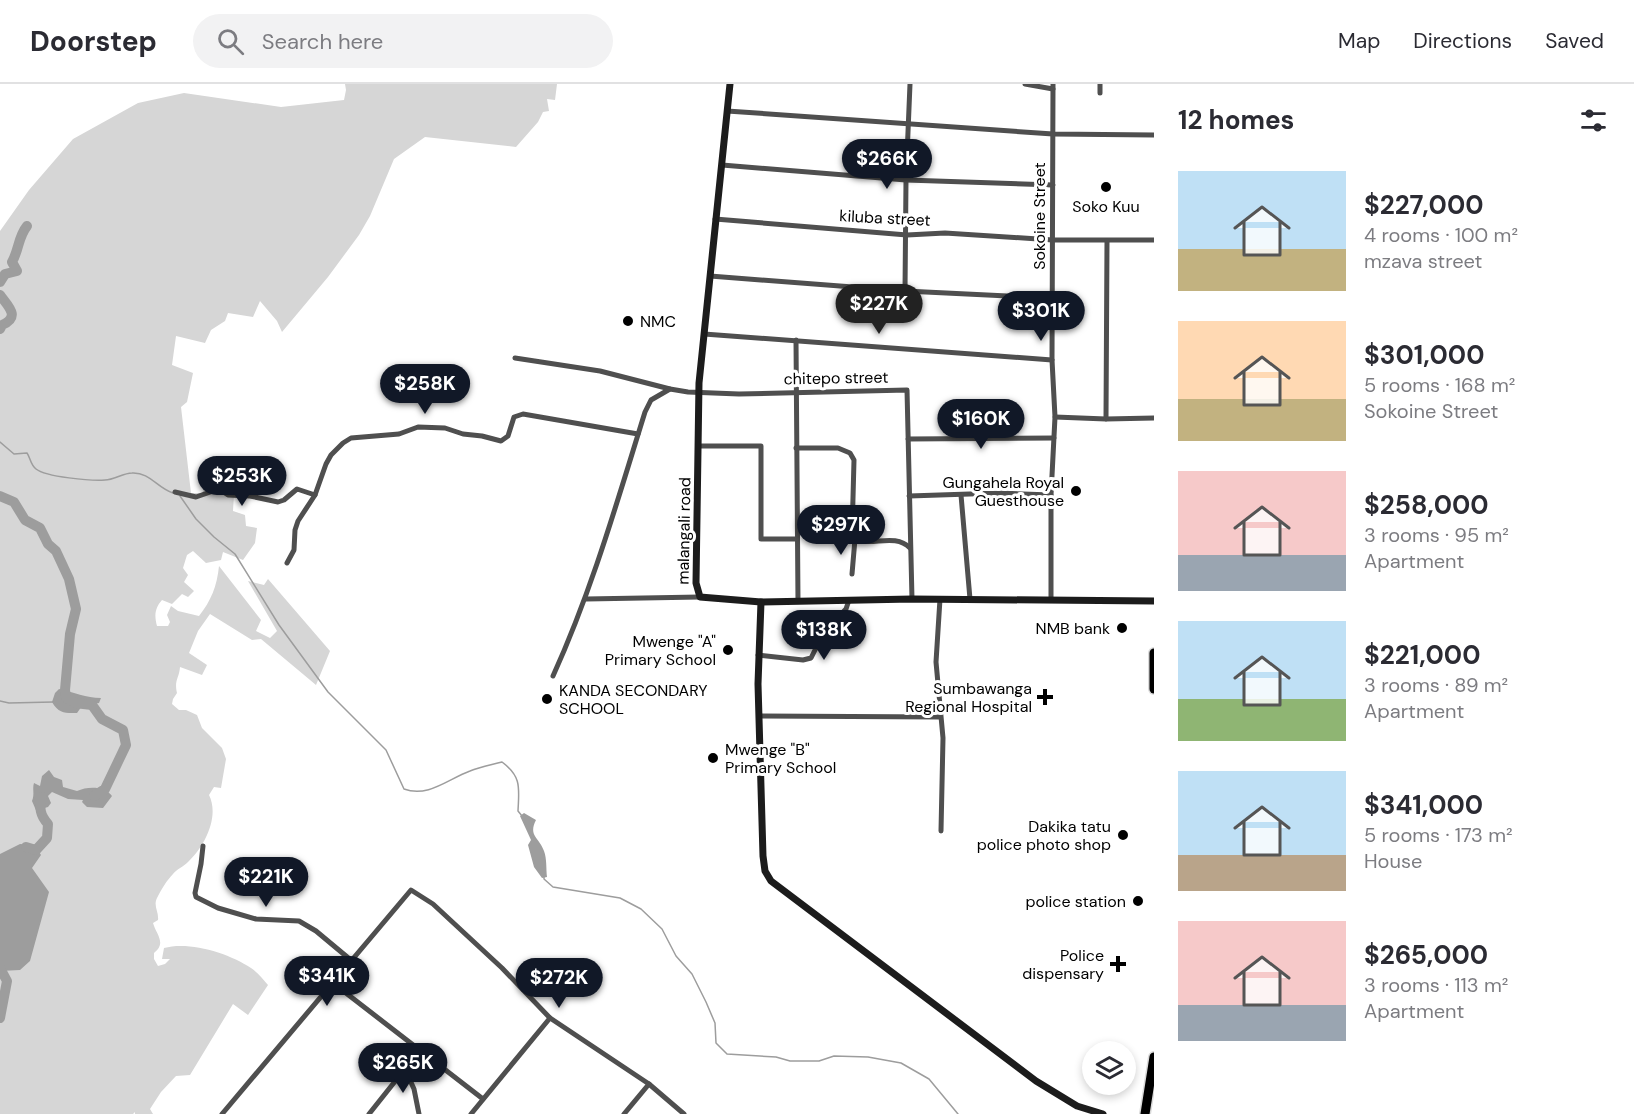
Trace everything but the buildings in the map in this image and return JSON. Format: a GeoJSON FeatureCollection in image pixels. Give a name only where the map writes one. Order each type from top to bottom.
{"type":"FeatureCollection","features":[{"type":"Feature","properties":{"kind":"highway"},"geometry":{"type":"LineString","coordinates":[[1154,653],[1154,689]]}},
{"type":"Feature","properties":{"kind":"highway"},"geometry":{"type":"LineString","coordinates":[[1145,1114],[1154,1057]]}},
{"type":"Feature","properties":{"kind":"street","name":"malangali road"},"geometry":{"type":"LineString","coordinates":[[730,84],[699,393],[696,583],[700,597],[761,602],[912,599],[1154,601]]}},
{"type":"Feature","properties":{"kind":"street"},"geometry":{"type":"LineString","coordinates":[[905,291],[910,84]]}},
{"type":"Feature","properties":{"kind":"street"},"geometry":{"type":"LineString","coordinates":[[1025,84],[1053,86]]}},
{"type":"Feature","properties":{"kind":"street"},"geometry":{"type":"LineString","coordinates":[[1100,84],[1100,93]]}},
{"type":"Feature","properties":{"kind":"street","name":"Sokoine Street"},"geometry":{"type":"LineString","coordinates":[[1051,600],[1051,495],[1055,417],[1052,360],[1053,86]]}},
{"type":"Feature","properties":{"kind":"street"},"geometry":{"type":"LineString","coordinates":[[727,111],[1053,134],[1154,135]]}},
{"type":"Feature","properties":{"kind":"street"},"geometry":{"type":"LineString","coordinates":[[722,165],[906,180],[1053,185]]}},
{"type":"Feature","properties":{"kind":"street","name":"kiluba street"},"geometry":{"type":"LineString","coordinates":[[716,219],[907,235],[945,233],[1053,240],[1154,240]]}},
{"type":"Feature","properties":{"kind":"street"},"geometry":{"type":"LineString","coordinates":[[1106,419],[1107,240]]}},
{"type":"Feature","properties":{"kind":"street"},"geometry":{"type":"LineString","coordinates":[[710,276],[905,291],[1052,298]]}},
{"type":"Feature","properties":{"kind":"street"},"geometry":{"type":"LineString","coordinates":[[704,334],[1052,360]]}},
{"type":"Feature","properties":{"kind":"street"},"geometry":{"type":"LineString","coordinates":[[795,340],[798,600]]}},
{"type":"Feature","properties":{"kind":"street","name":"chitepo street"},"geometry":{"type":"LineString","coordinates":[[515,358],[600,370],[670,390],[699,393],[795,393],[909,389],[912,599]]}},
{"type":"Feature","properties":{"kind":"street"},"geometry":{"type":"LineString","coordinates":[[553,676],[586,599],[615,515],[645,412],[651,400],[670,390]]}},
{"type":"Feature","properties":{"kind":"street"},"geometry":{"type":"LineString","coordinates":[[287,563],[294,550],[298,521],[315,495],[321,473],[331,455],[351,438],[399,434],[418,426],[445,428],[501,441],[508,436],[514,417],[524,414],[638,434]]}},
{"type":"Feature","properties":{"kind":"street"},"geometry":{"type":"LineString","coordinates":[[1055,417],[1154,418]]}},
{"type":"Feature","properties":{"kind":"street"},"geometry":{"type":"LineString","coordinates":[[908,439],[1054,438]]}},
{"type":"Feature","properties":{"kind":"street"},"geometry":{"type":"LineString","coordinates":[[699,446],[761,446],[761,539],[797,539]]}},
{"type":"Feature","properties":{"kind":"street"},"geometry":{"type":"LineString","coordinates":[[796,448],[838,448],[850,453],[854,460],[851,530],[855,539],[852,574]]}},
{"type":"Feature","properties":{"kind":"street"},"geometry":{"type":"LineString","coordinates":[[175,492],[196,497],[219,489],[228,495],[250,496],[278,502],[297,489],[315,495]]}},
{"type":"Feature","properties":{"kind":"street"},"geometry":{"type":"LineString","coordinates":[[962,495],[970,599]]}},
{"type":"Feature","properties":{"kind":"street"},"geometry":{"type":"LineString","coordinates":[[909,496],[1051,495]]}},
{"type":"Feature","properties":{"kind":"street"},"geometry":{"type":"LineString","coordinates":[[855,539],[900,541],[910,548]]}},
{"type":"Feature","properties":{"kind":"street"},"geometry":{"type":"LineString","coordinates":[[586,599],[700,597]]}},
{"type":"Feature","properties":{"kind":"street"},"geometry":{"type":"LineString","coordinates":[[940,599],[936,662],[943,738],[941,831]]}},
{"type":"Feature","properties":{"kind":"street"},"geometry":{"type":"LineString","coordinates":[[758,656],[803,660],[811,658],[823,634],[846,609],[849,600]]}},
{"type":"Feature","properties":{"kind":"street"},"geometry":{"type":"LineString","coordinates":[[761,602],[758,656],[762,856],[765,871],[771,881],[1036,1081],[1077,1106],[1103,1114]]}},
{"type":"Feature","properties":{"kind":"street"},"geometry":{"type":"LineString","coordinates":[[759,716],[940,717]]}},
{"type":"Feature","properties":{"kind":"street"},"geometry":{"type":"LineString","coordinates":[[203,846],[196,897],[218,908],[250,918],[299,921],[316,931],[351,961]]}},
{"type":"Feature","properties":{"kind":"street"},"geometry":{"type":"LineString","coordinates":[[222,1114],[411,891],[433,904],[494,960],[550,1018],[649,1084],[684,1114]]}},
{"type":"Feature","properties":{"kind":"street"},"geometry":{"type":"LineString","coordinates":[[333,983],[483,1099]]}},
{"type":"Feature","properties":{"kind":"street"},"geometry":{"type":"LineString","coordinates":[[471,1114],[550,1018]]}},
{"type":"Feature","properties":{"kind":"street"},"geometry":{"type":"LineString","coordinates":[[369,1114],[420,1050]]}},
{"type":"Feature","properties":{"kind":"street"},"geometry":{"type":"LineString","coordinates":[[405,1069],[414,1089],[419,1114]]}},
{"type":"Feature","properties":{"kind":"street"},"geometry":{"type":"LineString","coordinates":[[624,1114],[649,1084]]}},
{"type":"Feature","properties":{"kind":"street"},"geometry":{"type":"LineString","coordinates":[[226,1108],[233,1114]]}},
{"type":"Feature","properties":{"kind":"shaded area"},"geometry":{"type":"Polygon","coordinates":[[[345,84],[557,84],[555,100],[547,99],[549,111],[543,112],[538,122],[516,147],[425,137],[394,159],[370,216],[359,235],[328,277],[282,332],[277,321],[260,301],[253,317],[228,313],[225,321],[211,330],[205,343],[176,336],[172,365],[193,373],[187,402],[181,407],[191,493],[202,493],[206,486],[225,484],[234,494],[233,511],[245,515],[246,526],[257,528],[255,543],[243,560],[223,552],[221,560],[206,563],[193,551],[187,555],[183,568],[188,575],[184,582],[194,591],[188,597],[182,594],[172,604],[162,600],[156,612],[157,626],[168,626],[170,622],[167,615],[171,606],[178,611],[199,616],[213,593],[219,566],[261,620],[256,631],[270,638],[277,631],[248,581],[264,585],[268,579],[330,651],[316,685],[261,639],[252,640],[210,614],[198,631],[189,653],[207,665],[202,675],[180,667],[176,682],[177,693],[172,704],[179,710],[186,710],[197,715],[202,728],[222,748],[226,759],[221,788],[214,787],[209,795],[213,813],[205,840],[194,856],[169,879],[156,901],[158,920],[153,923],[160,938],[160,946],[154,953],[154,959],[158,966],[170,959],[162,959],[164,948],[197,947],[220,953],[242,963],[268,985],[248,1015],[233,1004],[190,1075],[176,1076],[161,1092],[150,1109],[153,1114],[135,1114],[135,1112],[133,1114],[0,1114],[0,231],[29,190],[73,139],[138,103],[184,93],[281,107],[344,100],[345,84]]]}},
{"type":"Feature","properties":{"kind":"shaded area"},"geometry":{"type":"Polygon","coordinates":[[[59,689],[101,698],[99,703],[82,706],[77,713],[66,713],[57,709],[52,702],[59,689]]]}},
{"type":"Feature","properties":{"kind":"shaded area"},"geometry":{"type":"Polygon","coordinates":[[[49,770],[54,777],[62,780],[63,787],[77,791],[86,788],[101,789],[112,796],[103,808],[87,807],[82,802],[83,800],[68,799],[52,792],[48,796],[51,803],[48,807],[41,809],[38,815],[32,801],[33,787],[34,783],[40,786],[42,776],[49,770]]]}},
{"type":"Feature","properties":{"kind":"shaded area"},"geometry":{"type":"Polygon","coordinates":[[[524,813],[536,820],[533,830],[545,854],[547,877],[542,878],[534,867],[528,845],[531,840],[520,816],[524,813]]]}},
{"type":"Feature","properties":{"kind":"shaded area"},"geometry":{"type":"Polygon","coordinates":[[[20,844],[35,845],[41,855],[32,868],[49,892],[30,961],[20,970],[0,971],[0,854],[20,844]]]}},
{"type":"Feature","properties":{"kind":"waterway"},"geometry":{"type":"LineString","coordinates":[[0,282],[5,274],[17,271],[12,262],[27,226]]}},
{"type":"Feature","properties":{"kind":"waterway"},"geometry":{"type":"LineString","coordinates":[[0,295],[12,315],[0,329]]}},
{"type":"Feature","properties":{"kind":"waterway"},"geometry":{"type":"LineString","coordinates":[[0,442],[14,454],[27,453],[33,465],[41,472],[69,478],[98,480],[138,473],[173,493]]}},
{"type":"Feature","properties":{"kind":"waterway"},"geometry":{"type":"LineString","coordinates":[[0,496],[14,502],[25,520],[40,528],[48,544],[56,551],[69,579],[76,609],[70,634],[66,698],[75,703],[92,705],[102,719],[123,730],[126,745],[105,789],[94,796]]}},
{"type":"Feature","properties":{"kind":"waterway"},"geometry":{"type":"LineString","coordinates":[[180,496],[196,519],[235,554],[279,625],[328,692],[386,750],[404,789],[413,791],[430,789],[470,771],[502,762],[516,778],[519,789],[518,811],[522,816]]}},
{"type":"Feature","properties":{"kind":"waterway"},"geometry":{"type":"LineString","coordinates":[[0,701],[9,703],[53,702]]}},
{"type":"Feature","properties":{"kind":"waterway"},"geometry":{"type":"LineString","coordinates":[[26,847],[36,850],[47,838],[48,824],[40,808],[42,797]]}},
{"type":"Feature","properties":{"kind":"waterway"},"geometry":{"type":"LineString","coordinates":[[544,876],[544,879],[553,887],[620,898],[641,909],[662,929],[676,956],[692,974],[715,1023],[716,1043],[727,1054],[776,1057],[790,1061],[819,1061],[834,1056],[868,1057],[901,1063],[929,1079],[958,1114]]}},
{"type":"Feature","properties":{"kind":"waterway"},"geometry":{"type":"LineString","coordinates":[[0,968],[7,981],[0,1018]]}},
{"type":"Feature","properties":{"kind":"place","name":"Soko Kuu"},"geometry":{"type":"Point","coordinates":[1106,187]}},
{"type":"Feature","properties":{"kind":"place","name":"NMC"},"geometry":{"type":"Point","coordinates":[628,321]}},
{"type":"Feature","properties":{"kind":"place","name":"Gungahela Royal Guesthouse"},"geometry":{"type":"Point","coordinates":[1076,491]}},
{"type":"Feature","properties":{"kind":"place","name":"NMB bank"},"geometry":{"type":"Point","coordinates":[1122,628]}},
{"type":"Feature","properties":{"kind":"place","name":"Mwenge \"A\" Primary School"},"geometry":{"type":"Point","coordinates":[728,650]}},
{"type":"Feature","properties":{"kind":"place","name":"Sumbawanga Regional Hospital"},"geometry":{"type":"Point","coordinates":[1045,697]}},
{"type":"Feature","properties":{"kind":"place","name":"KANDA SECONDARY SCHOOL"},"geometry":{"type":"Point","coordinates":[547,699]}},
{"type":"Feature","properties":{"kind":"place","name":"Mwenge \"B\" Primary School"},"geometry":{"type":"Point","coordinates":[713,758]}},
{"type":"Feature","properties":{"kind":"place","name":"Dakika tatu police photo shop"},"geometry":{"type":"Point","coordinates":[1123,835]}},
{"type":"Feature","properties":{"kind":"place","name":"police station"},"geometry":{"type":"Point","coordinates":[1138,901]}},
{"type":"Feature","properties":{"kind":"place","name":"Police dispensary"},"geometry":{"type":"Point","coordinates":[1118,964]}}]}
